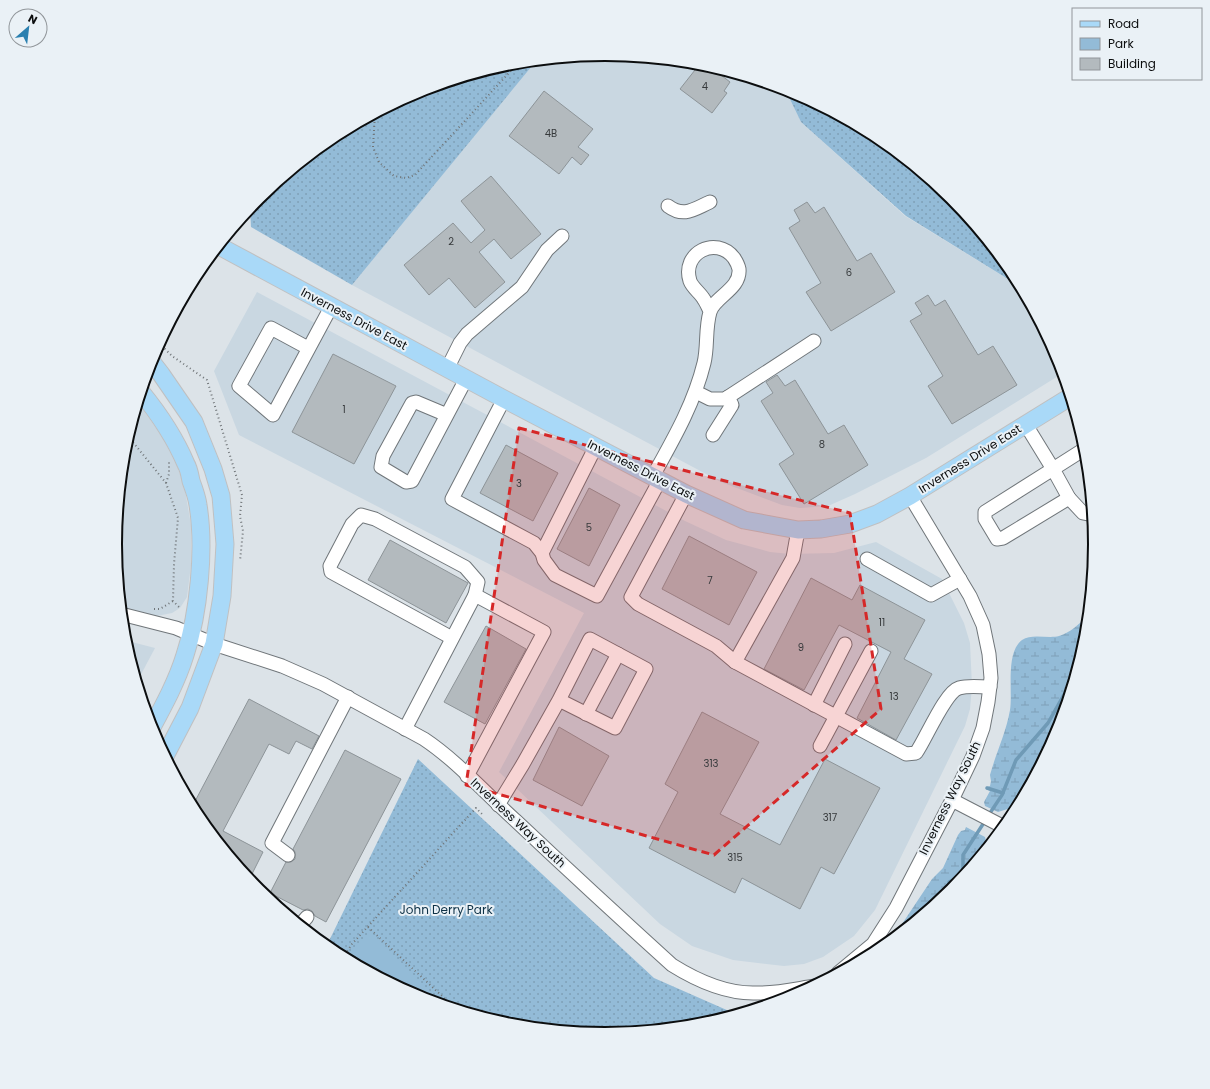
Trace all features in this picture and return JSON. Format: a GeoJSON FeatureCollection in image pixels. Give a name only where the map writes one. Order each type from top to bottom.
{"type":"FeatureCollection","features":[{"type":"Feature","properties":{"kind":"main road","name":"Inverness Drive East"},"geometry":{"type":"LineString","coordinates":[[223,248],[466,379],[686,494],[744,520],[798,530],[821,529],[850,524],[878,514],[910,496],[1066,399]]}},
{"type":"Feature","properties":{"kind":"main road"},"geometry":{"type":"LineString","coordinates":[[155,367],[194,422],[213,469],[220,496],[225,544],[222,596],[214,644],[190,708],[168,751]]}},
{"type":"Feature","properties":{"kind":"main road"},"geometry":{"type":"LineString","coordinates":[[145,397],[177,444],[187,465],[198,505],[201,549],[198,592],[191,634],[185,656],[168,697],[155,722]]}},
{"type":"Feature","properties":{"kind":"street"},"geometry":{"type":"LineString","coordinates":[[668,206],[677,212],[688,212],[710,202]]}},
{"type":"Feature","properties":{"kind":"street"},"geometry":{"type":"LineString","coordinates":[[447,368],[460,343],[467,334],[522,287],[546,250],[562,236]]}},
{"type":"Feature","properties":{"kind":"street"},"geometry":{"type":"LineString","coordinates":[[504,399],[452,499],[534,543],[542,553],[544,560],[555,575],[597,596],[656,478],[696,392],[704,362],[710,311],[704,299],[690,282],[689,266],[695,255],[701,250],[718,247],[729,252],[738,263],[739,270],[736,284],[710,311]]}},
{"type":"Feature","properties":{"kind":"street"},"geometry":{"type":"LineString","coordinates":[[308,348],[271,328],[239,386],[273,415],[331,307]]}},
{"type":"Feature","properties":{"kind":"street"},"geometry":{"type":"LineString","coordinates":[[696,392],[710,398],[725,400],[814,340]]}},
{"type":"Feature","properties":{"kind":"street"},"geometry":{"type":"LineString","coordinates":[[447,415],[416,402],[412,403],[383,456],[381,467],[406,482],[412,481],[447,415],[466,379]]}},
{"type":"Feature","properties":{"kind":"street"},"geometry":{"type":"LineString","coordinates":[[713,435],[732,405],[728,397]]}},
{"type":"Feature","properties":{"kind":"street"},"geometry":{"type":"LineString","coordinates":[[1026,425],[1069,498],[1083,513],[1087,514]]}},
{"type":"Feature","properties":{"kind":"street"},"geometry":{"type":"LineString","coordinates":[[542,553],[596,446]]}},
{"type":"Feature","properties":{"kind":"street"},"geometry":{"type":"LineString","coordinates":[[1069,498],[1003,538],[997,539],[985,519],[985,512],[1080,454]]}},
{"type":"Feature","properties":{"kind":"street"},"geometry":{"type":"LineString","coordinates":[[686,494],[631,597],[638,604],[716,646],[735,662],[906,754],[916,753],[923,743],[946,699],[957,688],[972,686],[990,687]]}},
{"type":"Feature","properties":{"kind":"street","name":"Inverness Way South"},"geometry":{"type":"LineString","coordinates":[[858,957],[873,944],[896,908],[952,800],[977,746],[985,718],[990,687],[989,654],[982,625],[970,596],[910,496]]}},
{"type":"Feature","properties":{"kind":"street"},"geometry":{"type":"LineString","coordinates":[[405,729],[474,596],[478,582],[465,567],[375,519],[361,515],[352,524],[330,566],[331,572],[452,638]]}},
{"type":"Feature","properties":{"kind":"street"},"geometry":{"type":"LineString","coordinates":[[735,662],[793,558],[798,530]]}},
{"type":"Feature","properties":{"kind":"street"},"geometry":{"type":"LineString","coordinates":[[867,559],[931,595],[960,579]]}},
{"type":"Feature","properties":{"kind":"street"},"geometry":{"type":"LineString","coordinates":[[467,776],[544,632],[474,596]]}},
{"type":"Feature","properties":{"kind":"street","name":"Inverness Way South"},"geometry":{"type":"LineString","coordinates":[[127,616],[176,628],[214,644],[282,666],[324,684],[433,745],[467,776],[492,809],[672,965],[680,970],[708,983],[747,993],[764,993],[795,989]]}},
{"type":"Feature","properties":{"kind":"street"},"geometry":{"type":"LineString","coordinates":[[492,809],[523,764],[559,700],[590,639],[646,669],[615,728],[559,700]]}},
{"type":"Feature","properties":{"kind":"street"},"geometry":{"type":"LineString","coordinates":[[814,705],[845,644]]}},
{"type":"Feature","properties":{"kind":"street"},"geometry":{"type":"LineString","coordinates":[[820,746],[871,651]]}},
{"type":"Feature","properties":{"kind":"street"},"geometry":{"type":"LineString","coordinates":[[586,714],[618,654]]}},
{"type":"Feature","properties":{"kind":"street"},"geometry":{"type":"LineString","coordinates":[[288,855],[272,843],[348,697]]}},
{"type":"Feature","properties":{"kind":"street"},"geometry":{"type":"LineString","coordinates":[[952,800],[999,825]]}},
{"type":"Feature","properties":{"kind":"path"},"geometry":{"type":"LineString","coordinates":[[375,120],[373,147],[379,162],[394,176],[406,178],[415,175],[512,70]]}},
{"type":"Feature","properties":{"kind":"path"},"geometry":{"type":"LineString","coordinates":[[133,442],[166,483],[178,518],[174,564],[173,601],[180,608]]}},
{"type":"Feature","properties":{"kind":"path"},"geometry":{"type":"LineString","coordinates":[[346,953],[352,944],[476,808],[492,809]]}},
{"type":"Feature","properties":{"kind":"path"},"geometry":{"type":"LineString","coordinates":[[368,927],[447,1001]]}},
{"type":"Feature","properties":{"kind":"highlighted area"},"geometry":{"type":"Polygon","coordinates":[[[519,428],[850,513],[881,709],[714,855],[466,785],[519,428]]]}},
{"type":"Feature","properties":{"kind":"shaded area"},"geometry":{"type":"Polygon","coordinates":[[[605,61],[668,65],[730,77],[789,98],[801,122],[905,216],[1009,280],[1039,331],[1058,376],[926,458],[828,506],[800,508],[782,505],[721,482],[352,285],[530,67],[573,62],[605,61]]]}},
{"type":"Feature","properties":{"kind":"shaded area"},"geometry":{"type":"Polygon","coordinates":[[[257,292],[685,521],[726,540],[770,552],[790,554],[834,553],[876,542],[942,579],[964,623],[970,643],[972,686],[970,709],[965,726],[875,910],[854,936],[823,957],[804,964],[784,966],[733,960],[692,946],[660,924],[499,772],[584,613],[239,435],[214,371],[257,292]]]}},
{"type":"Feature","properties":{"kind":"shaded area"},"geometry":{"type":"Polygon","coordinates":[[[141,408],[167,443],[175,459],[185,490],[191,525],[191,565],[187,597],[180,608],[172,613],[157,616],[126,608],[123,576],[122,544],[126,481],[131,450],[141,408]]]}},
{"type":"Feature","properties":{"kind":"shaded area"},"geometry":{"type":"Polygon","coordinates":[[[132,642],[155,648],[140,676],[132,642]]]}},
{"type":"Feature","properties":{"kind":"green space"},"geometry":{"type":"Polygon","coordinates":[[[531,67],[352,285],[251,227],[250,216],[286,181],[336,142],[363,126],[420,98],[450,87],[480,77],[531,67]]]}},
{"type":"Feature","properties":{"kind":"green space"},"geometry":{"type":"Polygon","coordinates":[[[789,98],[819,111],[874,142],[924,181],[947,203],[989,250],[1009,280],[906,216],[801,122],[789,98]]]}},
{"type":"Feature","properties":{"kind":"green space"},"geometry":{"type":"Polygon","coordinates":[[[1082,621],[1072,670],[1052,730],[1024,786],[1010,808],[998,812],[985,806],[984,802],[990,791],[986,789],[990,786],[990,775],[1010,710],[1013,654],[1017,646],[1026,638],[1035,636],[1055,637],[1067,633],[1082,621]]]}},
{"type":"Feature","properties":{"kind":"green space","name":"John Derry Park"},"geometry":{"type":"Polygon","coordinates":[[[418,759],[654,978],[729,1011],[734,1011],[699,1019],[637,1027],[573,1027],[511,1019],[480,1012],[420,991],[363,963],[329,941],[418,759]]]}},
{"type":"Feature","properties":{"kind":"green space"},"geometry":{"type":"Polygon","coordinates":[[[966,827],[985,837],[986,842],[947,886],[924,908],[900,927],[932,879],[943,868],[958,835],[961,831],[965,830],[966,827]]]}},
{"type":"Feature","properties":{"kind":"green space"},"geometry":{"type":"Polygon","coordinates":[[[369,934],[434,996],[391,978],[349,955],[369,934]]]}},
{"type":"Feature","properties":{"kind":"building"},"geometry":{"type":"Polygon","coordinates":[[[694,69],[721,75],[730,82],[724,91],[727,93],[712,113],[680,89],[695,70],[694,69]]]}},
{"type":"Feature","properties":{"kind":"building"},"geometry":{"type":"Polygon","coordinates":[[[544,91],[593,129],[578,147],[589,155],[581,165],[572,157],[559,174],[509,136],[544,91]]]}},
{"type":"Feature","properties":{"kind":"building"},"geometry":{"type":"Polygon","coordinates":[[[491,176],[541,234],[511,259],[494,239],[479,252],[505,282],[475,308],[449,278],[429,295],[404,265],[453,223],[471,243],[485,230],[461,201],[491,176]]]}},
{"type":"Feature","properties":{"kind":"building"},"geometry":{"type":"Polygon","coordinates":[[[807,202],[815,213],[824,207],[857,261],[871,253],[895,292],[831,331],[806,292],[821,283],[789,228],[800,221],[794,210],[807,202]]]}},
{"type":"Feature","properties":{"kind":"building"},"geometry":{"type":"Polygon","coordinates":[[[928,295],[935,306],[945,300],[978,355],[993,346],[1017,385],[952,424],[928,386],[943,376],[910,321],[922,314],[915,303],[928,295]]]}},
{"type":"Feature","properties":{"kind":"building"},"geometry":{"type":"Polygon","coordinates":[[[333,354],[396,386],[354,464],[292,432],[333,354]]]}},
{"type":"Feature","properties":{"kind":"building"},"geometry":{"type":"Polygon","coordinates":[[[777,375],[785,386],[795,380],[828,434],[844,425],[868,465],[804,504],[779,464],[794,454],[761,401],[773,393],[766,382],[777,375]]]}},
{"type":"Feature","properties":{"kind":"building"},"geometry":{"type":"Polygon","coordinates":[[[506,445],[558,473],[533,521],[480,493],[506,445]]]}},
{"type":"Feature","properties":{"kind":"building"},"geometry":{"type":"Polygon","coordinates":[[[589,488],[620,505],[589,566],[557,549],[589,488]]]}},
{"type":"Feature","properties":{"kind":"building"},"geometry":{"type":"Polygon","coordinates":[[[689,536],[757,572],[729,625],[662,589],[689,536]]]}},
{"type":"Feature","properties":{"kind":"building"},"geometry":{"type":"Polygon","coordinates":[[[390,540],[468,583],[446,623],[368,580],[390,540]]]}},
{"type":"Feature","properties":{"kind":"building"},"geometry":{"type":"Polygon","coordinates":[[[811,578],[852,600],[860,585],[925,620],[904,659],[932,674],[896,740],[857,718],[891,652],[839,625],[804,690],[764,669],[811,578]]]}},
{"type":"Feature","properties":{"kind":"building"},"geometry":{"type":"Polygon","coordinates":[[[486,626],[526,649],[485,724],[444,702],[486,626]]]}},
{"type":"Feature","properties":{"kind":"building"},"geometry":{"type":"Polygon","coordinates":[[[249,699],[319,736],[312,749],[296,741],[289,754],[269,744],[223,831],[263,852],[252,874],[221,839],[195,801],[249,699]]]}},
{"type":"Feature","properties":{"kind":"building"},"geometry":{"type":"Polygon","coordinates":[[[702,712],[759,742],[720,814],[780,845],[825,759],[880,788],[834,874],[821,867],[800,909],[742,878],[735,893],[649,848],[678,792],[665,784],[702,712]]]}},
{"type":"Feature","properties":{"kind":"building"},"geometry":{"type":"Polygon","coordinates":[[[559,727],[609,756],[582,806],[533,780],[559,727]]]}},
{"type":"Feature","properties":{"kind":"building"},"geometry":{"type":"Polygon","coordinates":[[[345,750],[401,779],[326,922],[315,916],[312,911],[308,909],[303,910],[270,893],[286,862],[291,862],[295,859],[295,852],[293,849],[345,750]]]}},
{"type":"Feature","properties":{"kind":"waterway"},"geometry":{"type":"LineString","coordinates":[[988,816],[1002,795],[1016,760],[1048,723],[1065,692]]}},
{"type":"Feature","properties":{"kind":"waterway"},"geometry":{"type":"LineString","coordinates":[[987,788],[1003,793]]}},
{"type":"Feature","properties":{"kind":"waterway"},"geometry":{"type":"LineString","coordinates":[[963,869],[963,855],[985,821]]}},
{"type":"Feature","properties":{"kind":"waterway"},"geometry":{"type":"LineString","coordinates":[[949,884],[949,882],[952,880]]}}]}
